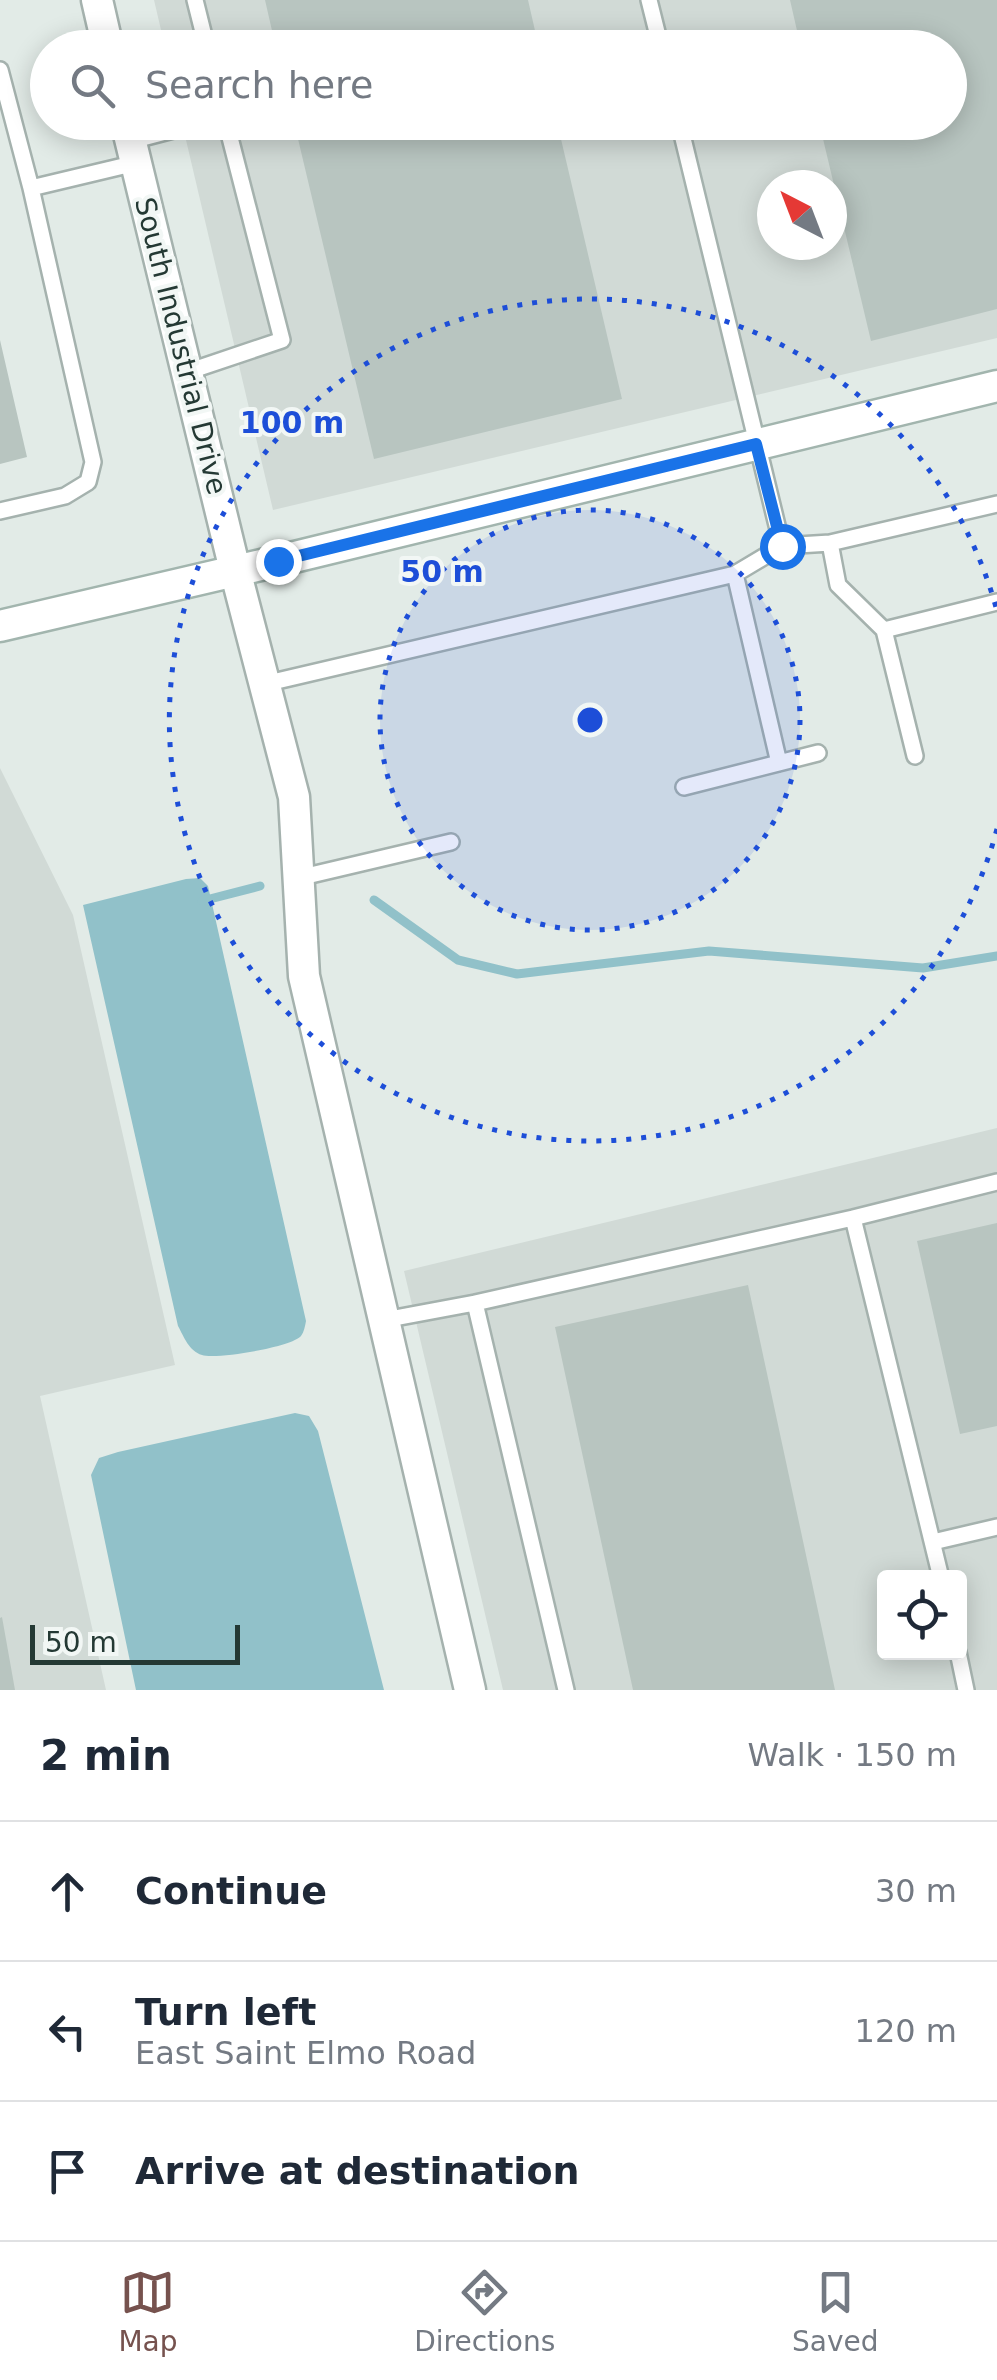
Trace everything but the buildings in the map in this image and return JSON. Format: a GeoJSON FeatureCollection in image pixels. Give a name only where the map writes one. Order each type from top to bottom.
{"type":"FeatureCollection","features":[{"type":"Feature","properties":{"kind":"street"},"geometry":{"type":"LineString","coordinates":[[97,0],[104,30]]}},
{"type":"Feature","properties":{"kind":"street","name":"South Industrial Drive"},"geometry":{"type":"LineString","coordinates":[[131,142],[294,797],[304,976],[470,1690]]}},
{"type":"Feature","properties":{"kind":"street"},"geometry":{"type":"LineString","coordinates":[[0,626],[997,386]]}},
{"type":"Feature","properties":{"kind":"lane"},"geometry":{"type":"LineString","coordinates":[[194,0],[202,30]]}},
{"type":"Feature","properties":{"kind":"lane"},"geometry":{"type":"LineString","coordinates":[[649,0],[656,30]]}},
{"type":"Feature","properties":{"kind":"lane"},"geometry":{"type":"LineString","coordinates":[[0,70],[32,188],[93,462],[88,482],[65,496],[0,511]]}},
{"type":"Feature","properties":{"kind":"lane"},"geometry":{"type":"LineString","coordinates":[[187,372],[282,340],[231,140]]}},
{"type":"Feature","properties":{"kind":"lane"},"geometry":{"type":"LineString","coordinates":[[683,140],[782,546]]}},
{"type":"Feature","properties":{"kind":"lane"},"geometry":{"type":"LineString","coordinates":[[32,188],[131,142]]}},
{"type":"Feature","properties":{"kind":"lane"},"geometry":{"type":"LineString","coordinates":[[264,684],[734,574],[782,546],[830,544],[997,504]]}},
{"type":"Feature","properties":{"kind":"lane"},"geometry":{"type":"LineString","coordinates":[[830,544],[838,585],[884,630],[915,756]]}},
{"type":"Feature","properties":{"kind":"lane"},"geometry":{"type":"LineString","coordinates":[[734,574],[779,763]]}},
{"type":"Feature","properties":{"kind":"lane"},"geometry":{"type":"LineString","coordinates":[[884,630],[997,602]]}},
{"type":"Feature","properties":{"kind":"lane"},"geometry":{"type":"LineString","coordinates":[[684,787],[818,753]]}},
{"type":"Feature","properties":{"kind":"lane"},"geometry":{"type":"LineString","coordinates":[[298,878],[451,842]]}},
{"type":"Feature","properties":{"kind":"lane"},"geometry":{"type":"LineString","coordinates":[[384,1320],[853,1218],[997,1182]]}},
{"type":"Feature","properties":{"kind":"lane"},"geometry":{"type":"LineString","coordinates":[[853,1218],[939,1570]]}},
{"type":"Feature","properties":{"kind":"lane"},"geometry":{"type":"LineString","coordinates":[[475,1303],[566,1690]]}},
{"type":"Feature","properties":{"kind":"lane"},"geometry":{"type":"LineString","coordinates":[[933,1542],[997,1527]]}},
{"type":"Feature","properties":{"kind":"lane"},"geometry":{"type":"LineString","coordinates":[[960,1660],[966,1690]]}},
{"type":"Feature","properties":{"kind":"shaded area"},"geometry":{"type":"Polygon","coordinates":[[[154,0],[997,0],[997,338],[273,510],[186,140],[967,140],[967,30],[161,30],[154,0]]]}},
{"type":"Feature","properties":{"kind":"shaded area"},"geometry":{"type":"Polygon","coordinates":[[[0,768],[73,915],[175,1365],[40,1396],[106,1690],[0,1690],[0,768]]]}},
{"type":"Feature","properties":{"kind":"shaded area"},"geometry":{"type":"Polygon","coordinates":[[[997,1128],[997,1690],[503,1690],[404,1271],[997,1128]]]}},
{"type":"Feature","properties":{"kind":"water"},"geometry":{"type":"Polygon","coordinates":[[[200,878],[208,886],[306,1321],[302,1334],[295,1340],[222,1356],[197,1353],[178,1326],[83,905],[200,878]]]}},
{"type":"Feature","properties":{"kind":"water"},"geometry":{"type":"Polygon","coordinates":[[[295,1413],[309,1416],[318,1431],[384,1690],[136,1690],[91,1475],[99,1458],[295,1413]]]}},
{"type":"Feature","properties":{"kind":"waterway"},"geometry":{"type":"LineString","coordinates":[[202,901],[260,886]]}},
{"type":"Feature","properties":{"kind":"waterway"},"geometry":{"type":"LineString","coordinates":[[374,900],[458,960],[517,974],[709,951],[923,968],[997,956]]}},
{"type":"Feature","properties":{"kind":"route"},"geometry":{"type":"LineString","coordinates":[[278,561],[756,444],[782,546]]}}]}
